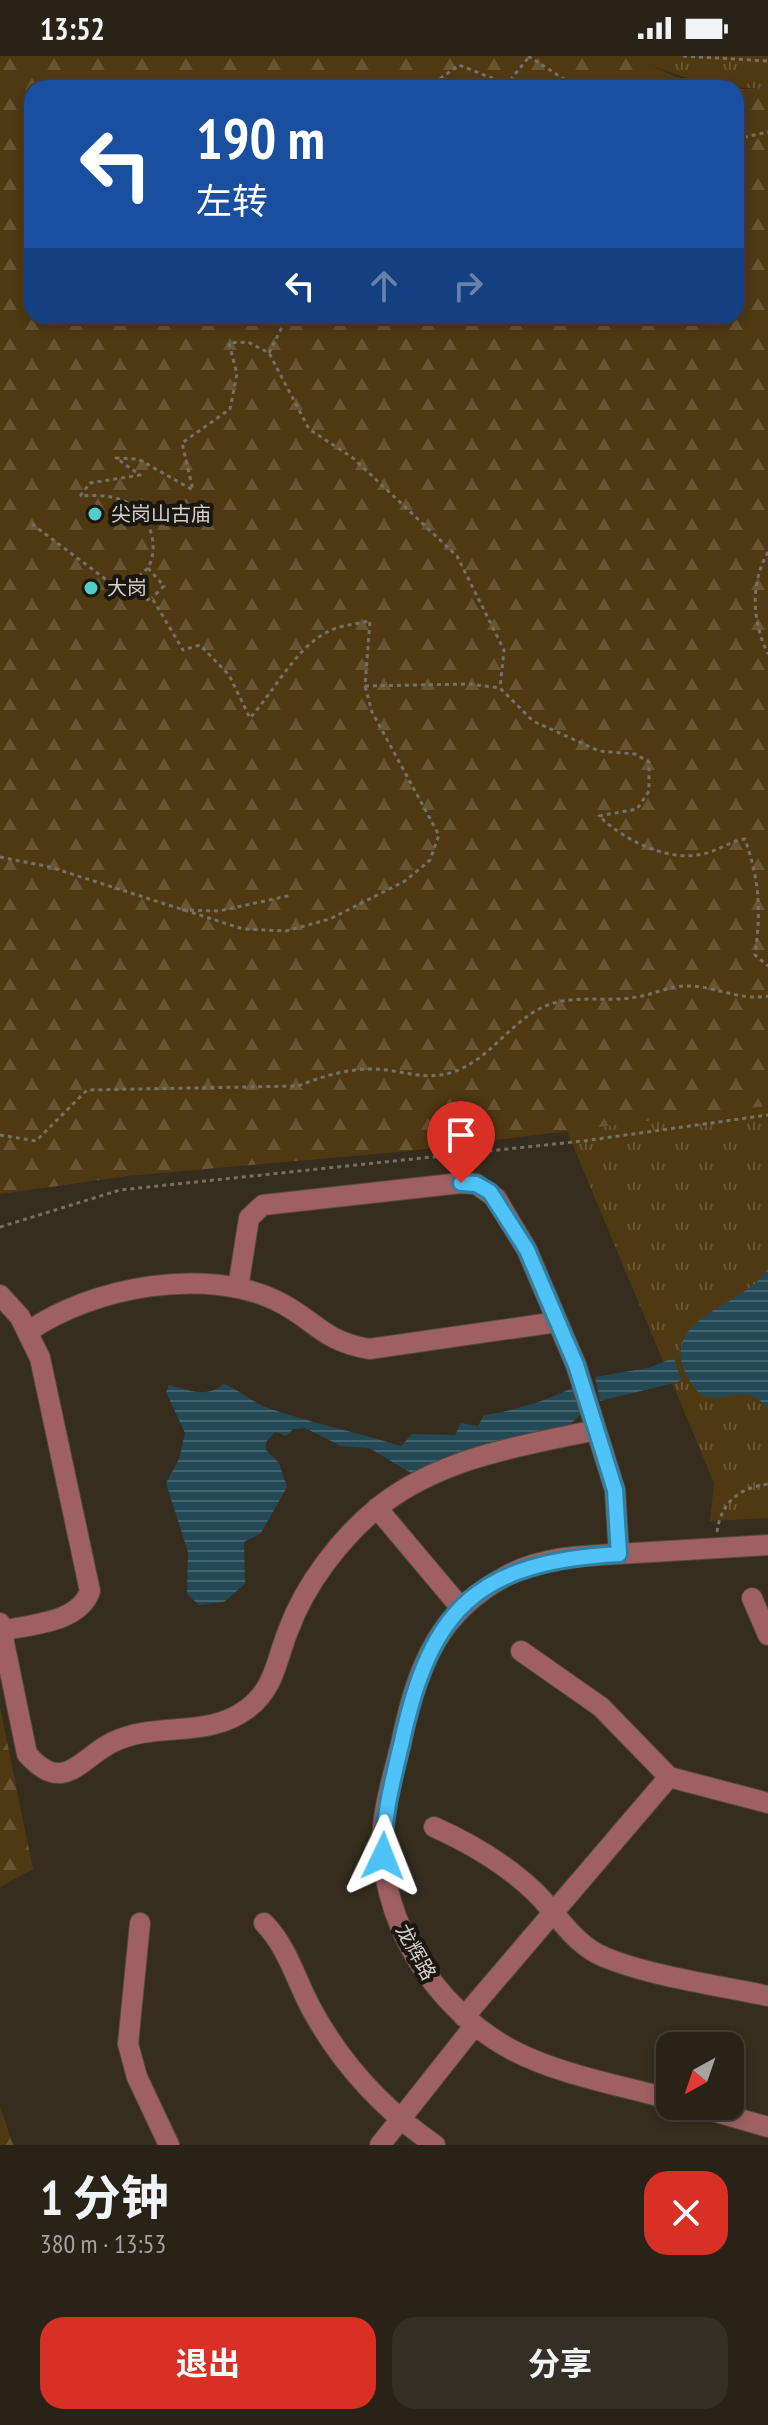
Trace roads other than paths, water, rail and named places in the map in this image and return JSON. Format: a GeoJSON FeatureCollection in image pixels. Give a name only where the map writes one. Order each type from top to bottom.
{"type":"FeatureCollection","features":[{"type":"Feature","properties":{"kind":"street"},"geometry":{"type":"LineString","coordinates":[[238,1288],[249,1218],[263,1205],[469,1183],[484,1188],[496,1198],[527,1250],[557,1322],[615,1490],[619,1554]]}},
{"type":"Feature","properties":{"kind":"street"},"geometry":{"type":"LineString","coordinates":[[29,1331],[71,1307],[122,1292],[191,1285],[238,1288],[280,1302],[323,1334],[345,1344],[369,1349],[557,1322]]}},
{"type":"Feature","properties":{"kind":"street"},"geometry":{"type":"LineString","coordinates":[[0,1295],[29,1331],[44,1372],[90,1591],[86,1603],[76,1613],[1,1627],[27,1754],[39,1767],[55,1774],[73,1771],[106,1745],[129,1734],[154,1729],[199,1728],[224,1722],[246,1709],[265,1691],[278,1669],[287,1632],[303,1598],[340,1546],[377,1508],[423,1478],[474,1457],[596,1430]]}},
{"type":"Feature","properties":{"kind":"street"},"geometry":{"type":"LineString","coordinates":[[377,1508],[461,1608]]}},
{"type":"Feature","properties":{"kind":"street","name":"龙辉路"},"geometry":{"type":"LineString","coordinates":[[656,2095],[542,2063],[514,2051],[470,2021],[424,1970],[402,1930],[388,1886],[383,1825],[414,1685],[434,1644],[461,1608],[512,1573],[541,1562],[571,1556],[768,1545]]}},
{"type":"Feature","properties":{"kind":"street"},"geometry":{"type":"LineString","coordinates":[[752,1598],[768,1635]]}},
{"type":"Feature","properties":{"kind":"street"},"geometry":{"type":"LineString","coordinates":[[521,1651],[601,1707],[669,1777],[765,1798]]}},
{"type":"Feature","properties":{"kind":"street"},"geometry":{"type":"LineString","coordinates":[[380,2145],[553,1913],[669,1777]]}},
{"type":"Feature","properties":{"kind":"street"},"geometry":{"type":"LineString","coordinates":[[434,1827],[500,1863],[553,1913],[572,1936],[597,1953],[625,1963],[768,1996]]}},
{"type":"Feature","properties":{"kind":"street"},"geometry":{"type":"LineString","coordinates":[[140,1923],[128,2044],[137,2077],[169,2145]]}},
{"type":"Feature","properties":{"kind":"street"},"geometry":{"type":"LineString","coordinates":[[264,1923],[290,1958],[309,2005],[340,2055],[400,2119],[435,2145]]}},
{"type":"Feature","properties":{"kind":"street"},"geometry":{"type":"LineString","coordinates":[[744,2120],[768,2127]]}},
{"type":"Feature","properties":{"kind":"water"},"geometry":{"type":"Polygon","coordinates":[[[768,1268],[768,1409],[749,1395],[710,1397],[701,1394],[693,1386],[682,1363],[682,1344],[691,1329],[705,1316],[757,1282],[768,1268]]]}},
{"type":"Feature","properties":{"kind":"water"},"geometry":{"type":"Polygon","coordinates":[[[674,1358],[681,1380],[678,1382],[600,1401],[595,1377],[648,1368],[674,1358]]]}},
{"type":"Feature","properties":{"kind":"water"},"geometry":{"type":"Polygon","coordinates":[[[224,1384],[268,1408],[401,1446],[412,1434],[455,1435],[461,1423],[478,1426],[484,1415],[533,1404],[578,1385],[584,1411],[565,1429],[411,1473],[369,1448],[341,1446],[305,1428],[293,1429],[286,1436],[275,1432],[266,1442],[266,1450],[279,1463],[287,1487],[261,1533],[244,1542],[245,1584],[224,1602],[199,1605],[187,1594],[188,1552],[166,1483],[179,1459],[185,1433],[166,1392],[169,1385],[204,1392],[224,1384]]]}},
{"type":"Feature","properties":{"kind":"place","name":"尖岗山古庙"},"geometry":{"type":"Point","coordinates":[95,514]}},
{"type":"Feature","properties":{"kind":"place","name":"大岗"},"geometry":{"type":"Point","coordinates":[91,588]}}]}
